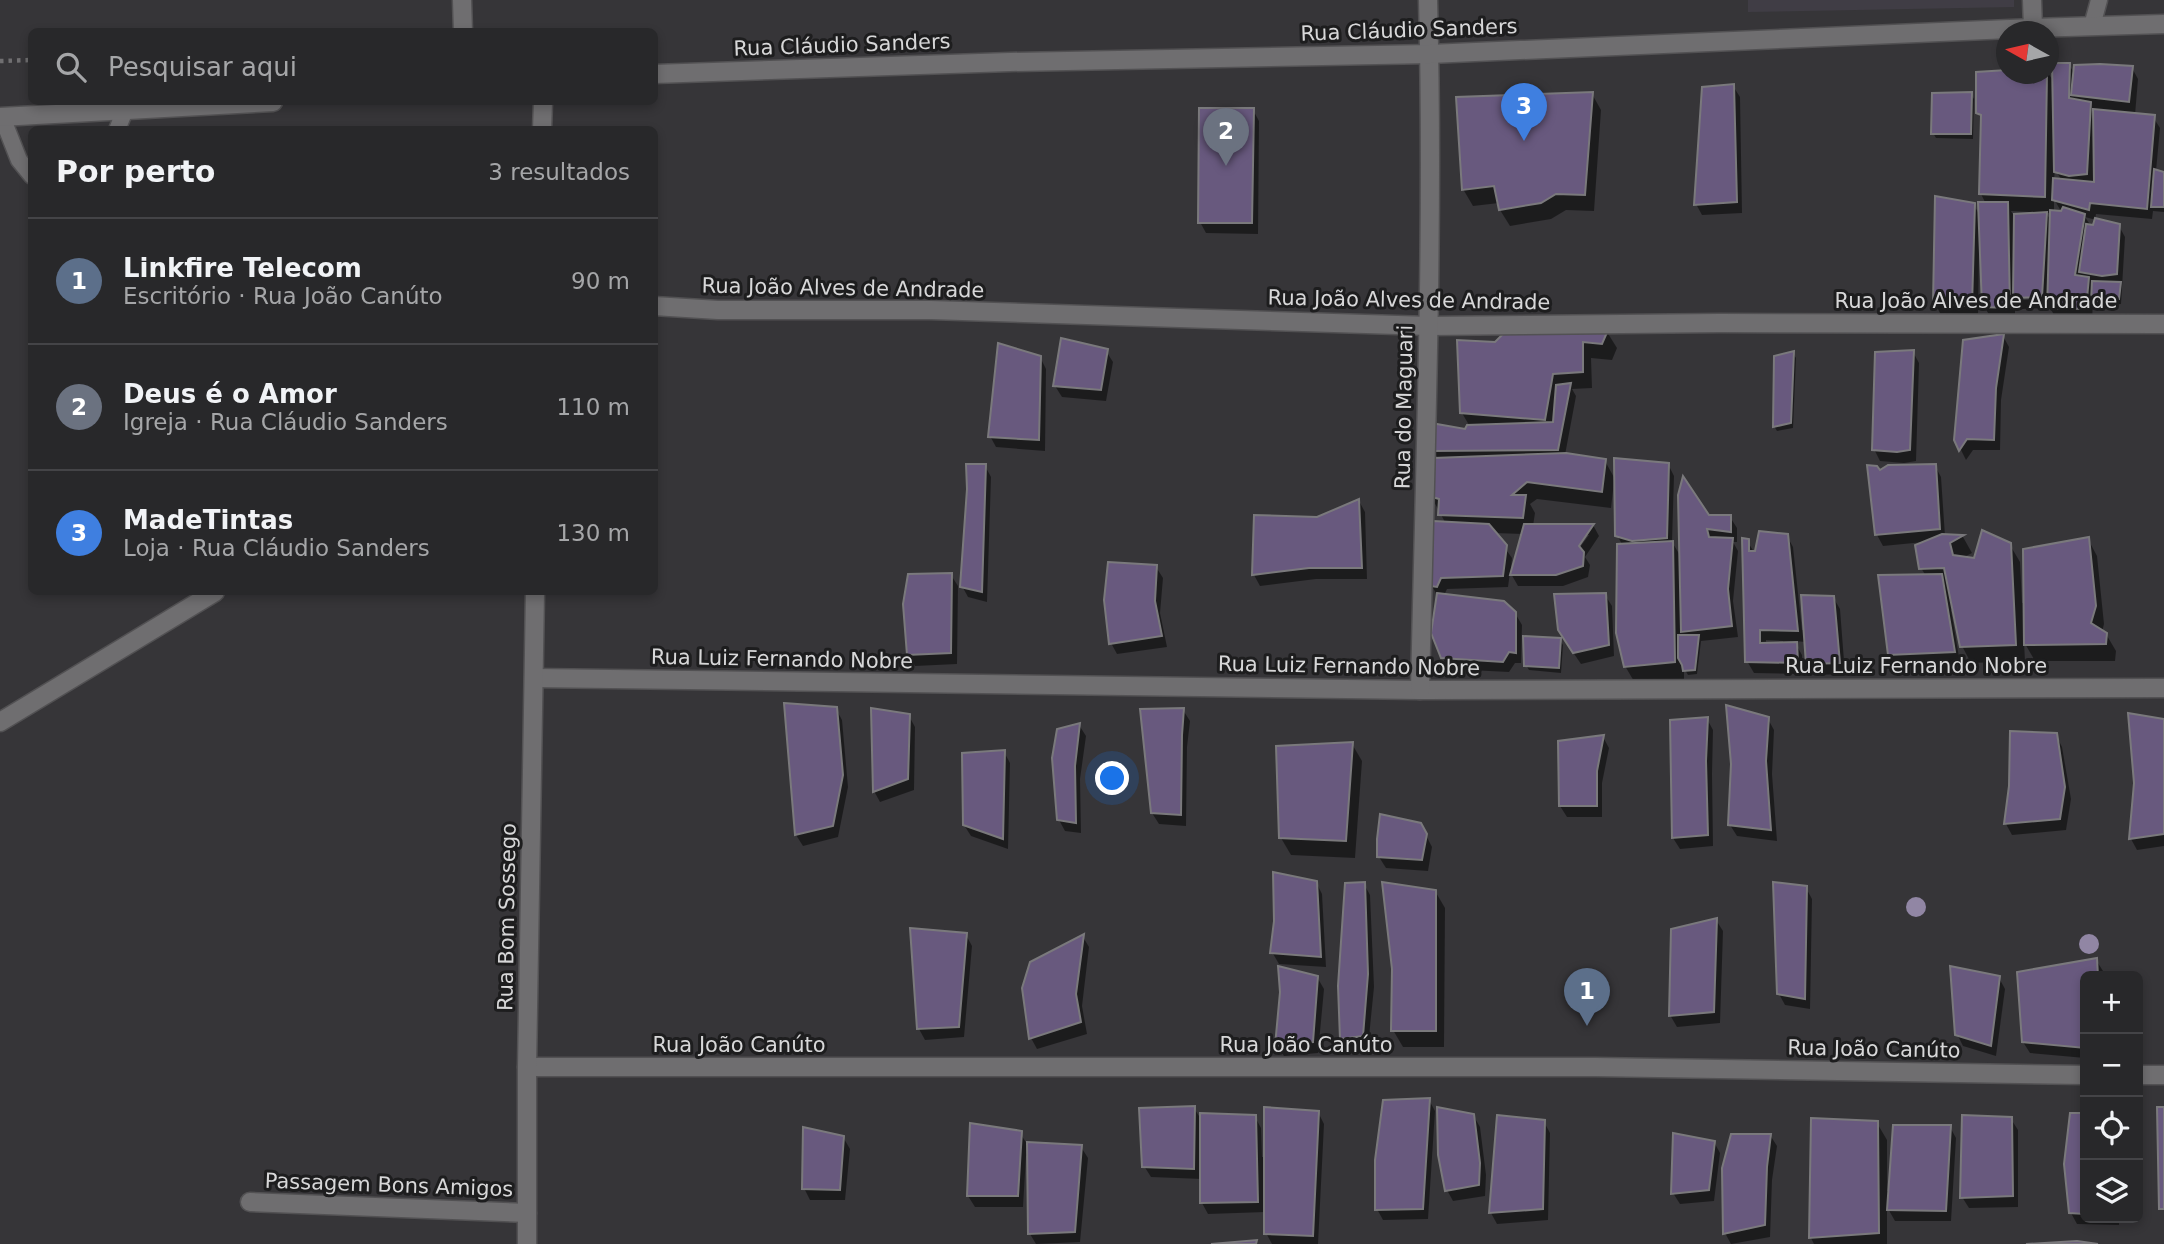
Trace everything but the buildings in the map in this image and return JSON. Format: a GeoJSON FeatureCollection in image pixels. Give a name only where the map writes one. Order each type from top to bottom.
{"type":"FeatureCollection","features":[{"type":"Feature","properties":{"kind":"street"},"geometry":{"type":"LineString","coordinates":[[462,0],[463,28]]}},
{"type":"Feature","properties":{"kind":"street","name":"Rua do Maguari"},"geometry":{"type":"LineString","coordinates":[[1420,690],[1429,326],[1428,0]]}},
{"type":"Feature","properties":{"kind":"street"},"geometry":{"type":"LineString","coordinates":[[2032,0],[2033,21]]}},
{"type":"Feature","properties":{"kind":"street","name":"Rua Cláudio Sanders"},"geometry":{"type":"LineString","coordinates":[[2059,27],[2164,24]]}},
{"type":"Feature","properties":{"kind":"street","name":"Rua Cláudio Sanders"},"geometry":{"type":"LineString","coordinates":[[658,74],[1010,62],[1430,54],[1996,30]]}},
{"type":"Feature","properties":{"kind":"street"},"geometry":{"type":"LineString","coordinates":[[1,117],[218,105]]}},
{"type":"Feature","properties":{"kind":"street"},"geometry":{"type":"LineString","coordinates":[[542,126],[543,105]]}},
{"type":"Feature","properties":{"kind":"street","name":"Rua João Alves de Andrade"},"geometry":{"type":"LineString","coordinates":[[658,306],[718,310],[930,310],[1429,326],[1720,323],[2164,324]]}},
{"type":"Feature","properties":{"kind":"street"},"geometry":{"type":"LineString","coordinates":[[0,722],[210,595]]}},
{"type":"Feature","properties":{"kind":"street","name":"Rua Bom Sossego"},"geometry":{"type":"LineString","coordinates":[[527,1244],[527,1067],[535,595]]}},
{"type":"Feature","properties":{"kind":"street","name":"Rua Luiz Fernando Nobre"},"geometry":{"type":"LineString","coordinates":[[534,678],[1420,690],[2164,688]]}},
{"type":"Feature","properties":{"kind":"street","name":"Rua João Canúto"},"geometry":{"type":"LineString","coordinates":[[527,1067],[1596,1067],[2080,1074]]}},
{"type":"Feature","properties":{"kind":"street"},"geometry":{"type":"LineString","coordinates":[[2143,1075],[2164,1075]]}},
{"type":"Feature","properties":{"kind":"street","name":"Passagem Bons Amigos"},"geometry":{"type":"LineString","coordinates":[[250,1202],[527,1213]]}},
{"type":"Feature","properties":{"kind":"lane"},"geometry":{"type":"LineString","coordinates":[[2092,26],[2099,0]]}},
{"type":"Feature","properties":{"kind":"lane"},"geometry":{"type":"LineString","coordinates":[[119,126],[125,110]]}},
{"type":"Feature","properties":{"kind":"lane"},"geometry":{"type":"LineString","coordinates":[[1,117],[19,160],[28,171]]}},
{"type":"Feature","properties":{"kind":"path"},"geometry":{"type":"LineString","coordinates":[[0,61],[28,60]]}},
{"type":"Feature","properties":{"kind":"shaded area"},"geometry":{"type":"Polygon","coordinates":[[[1748,0],[2014,0],[2014,7],[1748,12],[1748,0]]]}},
{"type":"Feature","properties":{"kind":"place","name":"MadeTintas"},"geometry":{"type":"Point","coordinates":[1524,141]}},
{"type":"Feature","properties":{"kind":"place","name":"Deus é o Amor"},"geometry":{"type":"Point","coordinates":[1226,166]}},
{"type":"Feature","properties":{"kind":"place","name":"Linkfire Telecom"},"geometry":{"type":"Point","coordinates":[1587,1026]}}]}
